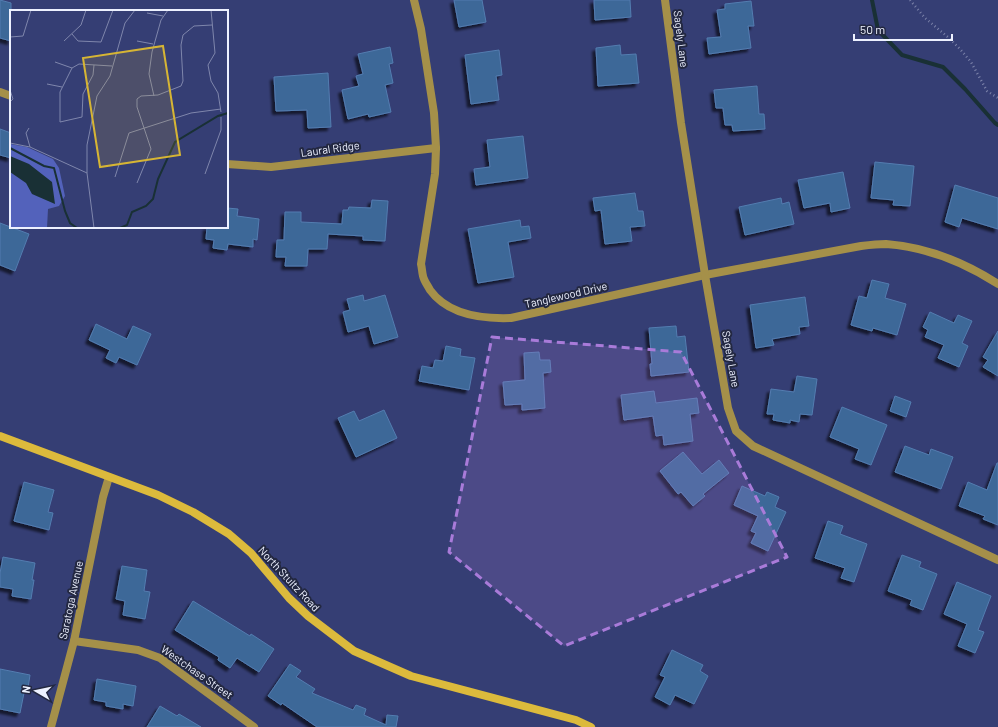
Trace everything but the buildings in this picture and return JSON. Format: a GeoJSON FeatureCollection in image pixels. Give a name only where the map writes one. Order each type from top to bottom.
{"type":"FeatureCollection","features":[{"type":"Feature","properties":{"kind":"street","name":"Tanglewood Drive"},"geometry":{"type":"LineString","coordinates":[[414,0],[421,29],[434,114],[436,148],[435,174],[421,264],[423,278],[432,292],[452,309],[481,317],[496,319],[511,318],[705,275],[861,246],[884,244],[908,247],[950,259],[998,284]]}},
{"type":"Feature","properties":{"kind":"street","name":"Sagely Lane"},"geometry":{"type":"LineString","coordinates":[[665,0],[681,123],[705,275],[728,408],[736,431],[753,446],[998,560]]}},
{"type":"Feature","properties":{"kind":"street"},"geometry":{"type":"LineString","coordinates":[[0,92],[10,96]]}},
{"type":"Feature","properties":{"kind":"street","name":"Laural Ridge"},"geometry":{"type":"LineString","coordinates":[[228,164],[271,167],[387,152],[436,148]]}},
{"type":"Feature","properties":{"kind":"street","name":"North Stultz Road"},"geometry":{"type":"LineString","coordinates":[[0,436],[158,495],[193,512],[229,534],[251,553],[289,598],[308,616],[354,651],[411,676],[576,720],[591,727]]}},
{"type":"Feature","properties":{"kind":"street","name":"Saratoga Avenue"},"geometry":{"type":"LineString","coordinates":[[51,727],[74,641],[103,497],[109,477]]}},
{"type":"Feature","properties":{"kind":"street","name":"Westchase Street"},"geometry":{"type":"LineString","coordinates":[[74,641],[138,650],[160,658],[254,727]]}},
{"type":"Feature","properties":{"kind":"path"},"geometry":{"type":"LineString","coordinates":[[910,0],[925,18],[960,49],[971,62],[987,91],[998,98]]}},
{"type":"Feature","properties":{"kind":"highlighted area"},"geometry":{"type":"Polygon","coordinates":[[[492,337],[681,352],[787,557],[564,646],[449,552],[492,337]]]}},
{"type":"Feature","properties":{"kind":"waterway"},"geometry":{"type":"LineString","coordinates":[[872,0],[878,30],[902,55],[943,67],[998,125]]}}]}
